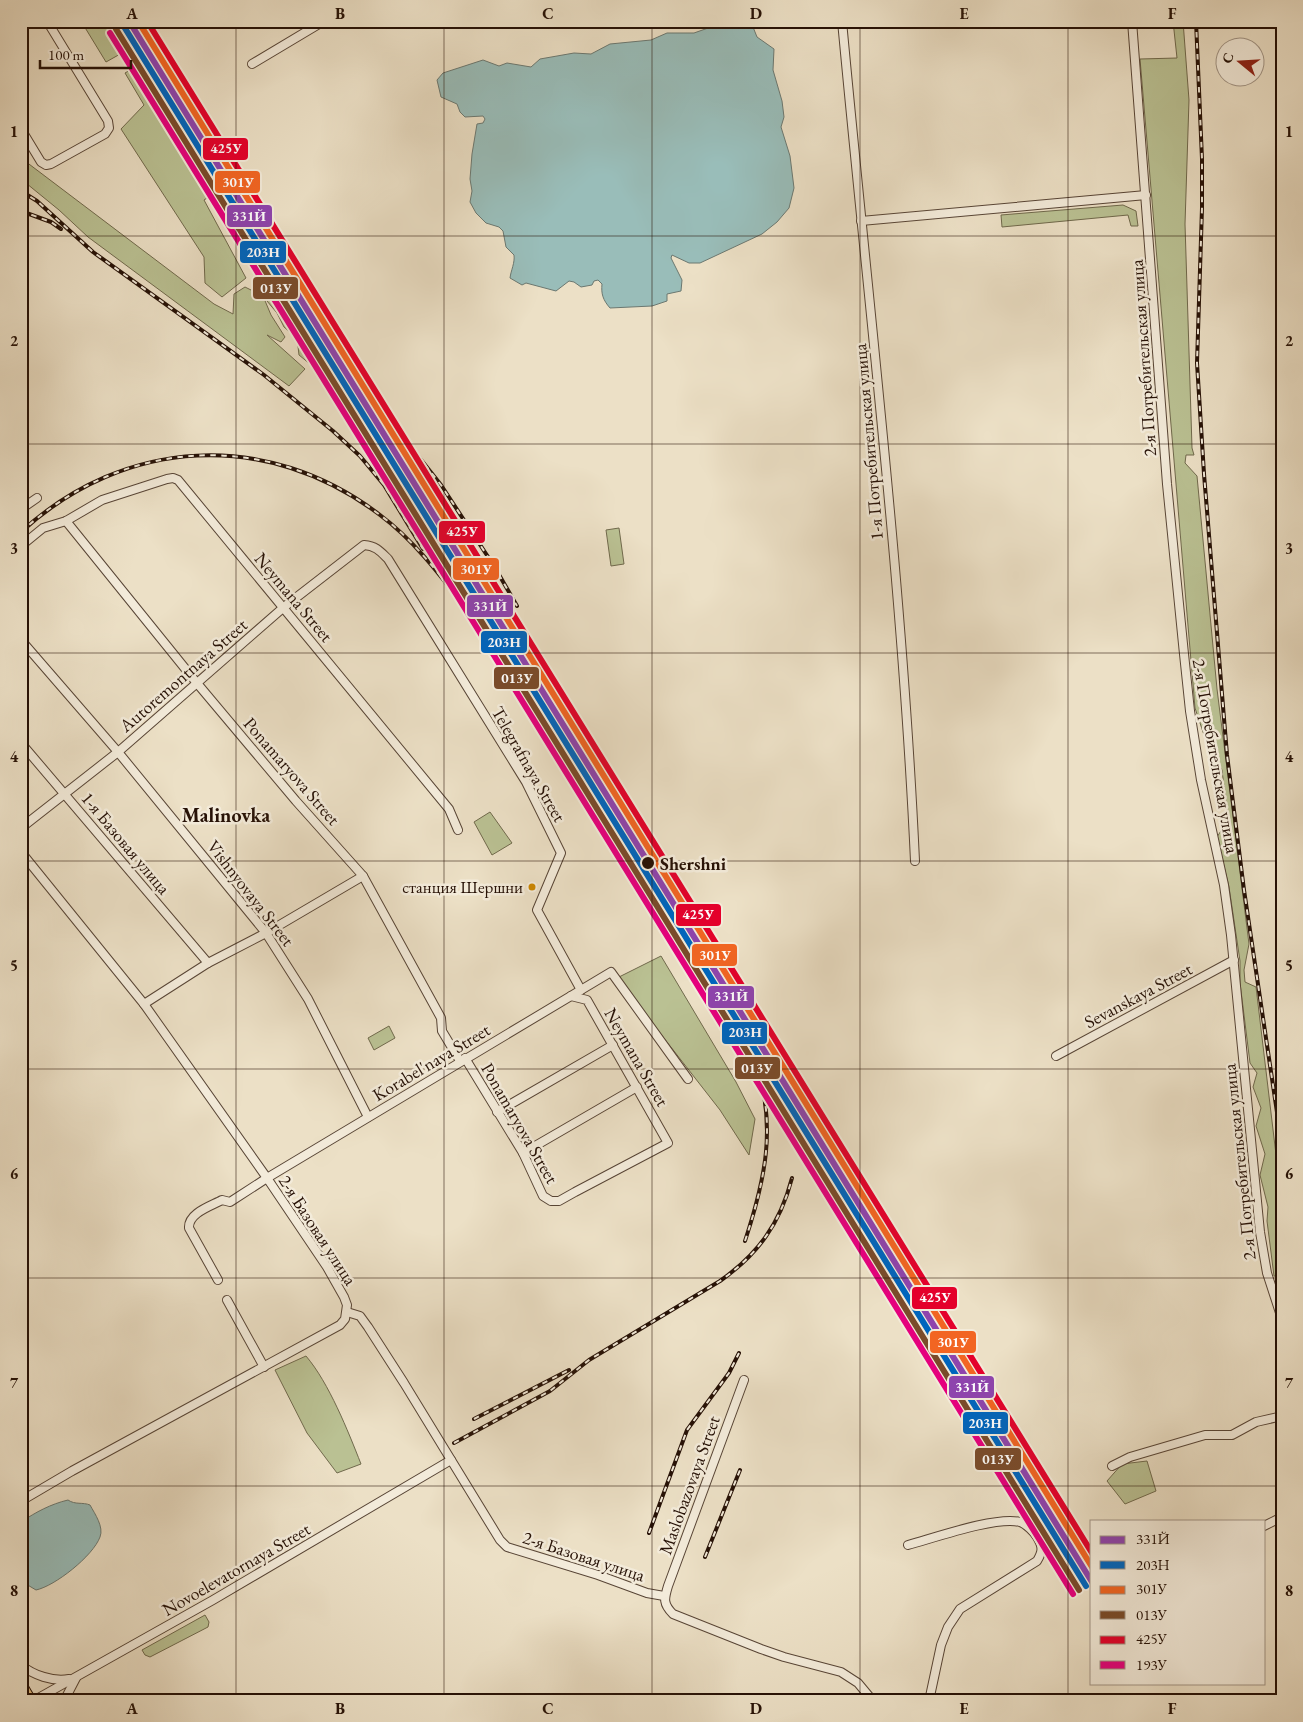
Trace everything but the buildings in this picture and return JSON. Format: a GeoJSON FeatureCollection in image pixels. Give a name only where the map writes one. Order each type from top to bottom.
{"type":"FeatureCollection","features":[{"type":"Feature","properties":{"kind":"main road"},"geometry":{"type":"LineString","coordinates":[[21,1684],[32,1701]]}},
{"type":"Feature","properties":{"kind":"street"},"geometry":{"type":"LineString","coordinates":[[21,130],[41,162],[46,165],[105,134],[109,128],[108,121],[47,21]]}},
{"type":"Feature","properties":{"kind":"street"},"geometry":{"type":"LineString","coordinates":[[252,64],[324,21]]}},
{"type":"Feature","properties":{"kind":"street","name":"1-я Потребительская улица"},"geometry":{"type":"LineString","coordinates":[[842,21],[900,626],[911,769],[915,861]]}},
{"type":"Feature","properties":{"kind":"street","name":"2-я Потребительская улица"},"geometry":{"type":"LineString","coordinates":[[1132,21],[1167,484],[1184,654],[1198,760],[1224,885],[1234,960],[1260,1232],[1267,1273],[1282,1319]]}},
{"type":"Feature","properties":{"kind":"street"},"geometry":{"type":"LineString","coordinates":[[861,221],[1146,195]]}},
{"type":"Feature","properties":{"kind":"street","name":"Neymana Street"},"geometry":{"type":"LineString","coordinates":[[66,521],[102,500],[167,478],[178,480],[449,809],[458,830]]}},
{"type":"Feature","properties":{"kind":"street"},"geometry":{"type":"LineString","coordinates":[[21,509],[37,498]]}},
{"type":"Feature","properties":{"kind":"street"},"geometry":{"type":"LineString","coordinates":[[21,546],[43,528],[66,521]]}},
{"type":"Feature","properties":{"kind":"street","name":"Ponamaryova Street"},"geometry":{"type":"LineString","coordinates":[[66,521],[196,682],[363,876],[441,1018],[442,1031],[523,1153],[543,1196],[550,1201]]}},
{"type":"Feature","properties":{"kind":"street","name":"Autoremontnaya Street"},"geometry":{"type":"LineString","coordinates":[[21,828],[118,752],[284,607],[364,545]]}},
{"type":"Feature","properties":{"kind":"street","name":"Telegrafnaya Street"},"geometry":{"type":"LineString","coordinates":[[364,545],[377,548],[388,559],[526,782],[561,853],[537,910],[581,990]]}},
{"type":"Feature","properties":{"kind":"street","name":"Vishnyovaya Street"},"geometry":{"type":"LineString","coordinates":[[21,640],[118,752],[266,933],[308,999],[368,1117]]}},
{"type":"Feature","properties":{"kind":"street","name":"1-я Базовая улица"},"geometry":{"type":"LineString","coordinates":[[21,743],[208,963]]}},
{"type":"Feature","properties":{"kind":"street","name":"2-я Базовая улица"},"geometry":{"type":"LineString","coordinates":[[21,852],[144,1004],[267,1178],[327,1267],[344,1297],[347,1312],[360,1316],[398,1373],[500,1540],[507,1547],[598,1575],[647,1593],[664,1596]]}},
{"type":"Feature","properties":{"kind":"street"},"geometry":{"type":"LineString","coordinates":[[144,1004],[208,963],[266,933],[363,876]]}},
{"type":"Feature","properties":{"kind":"street","name":"Sevanskaya Street"},"geometry":{"type":"LineString","coordinates":[[1056,1056],[1234,960]]}},
{"type":"Feature","properties":{"kind":"street","name":"Korabel'naya Street"},"geometry":{"type":"LineString","coordinates":[[218,1280],[189,1228],[188,1222],[192,1216],[222,1200],[230,1202],[611,972],[688,1079]]}},
{"type":"Feature","properties":{"kind":"street","name":"Neymana Street"},"geometry":{"type":"LineString","coordinates":[[550,1201],[559,1201],[668,1143],[587,1000],[571,996]]}},
{"type":"Feature","properties":{"kind":"street"},"geometry":{"type":"LineString","coordinates":[[497,1112],[613,1045]]}},
{"type":"Feature","properties":{"kind":"street"},"geometry":{"type":"LineString","coordinates":[[523,1153],[637,1087]]}},
{"type":"Feature","properties":{"kind":"street"},"geometry":{"type":"LineString","coordinates":[[227,1300],[264,1367]]}},
{"type":"Feature","properties":{"kind":"street"},"geometry":{"type":"LineString","coordinates":[[21,1501],[72,1471],[340,1325],[345,1319],[347,1312]]}},
{"type":"Feature","properties":{"kind":"street","name":"Maslobazovaya Street"},"geometry":{"type":"LineString","coordinates":[[664,1596],[744,1380]]}},
{"type":"Feature","properties":{"kind":"street"},"geometry":{"type":"LineString","coordinates":[[1112,1466],[1130,1457],[1204,1435],[1232,1435],[1256,1422],[1282,1416]]}},
{"type":"Feature","properties":{"kind":"street","name":"Novoelevatornaya Street"},"geometry":{"type":"LineString","coordinates":[[32,1701],[213,1600],[452,1460]]}},
{"type":"Feature","properties":{"kind":"street"},"geometry":{"type":"LineString","coordinates":[[1266,1525],[1282,1518]]}},
{"type":"Feature","properties":{"kind":"street"},"geometry":{"type":"LineString","coordinates":[[908,1545],[996,1521],[1021,1522],[1035,1533],[1042,1544],[1042,1552],[1037,1561],[960,1609],[948,1628],[942,1645],[929,1701]]}},
{"type":"Feature","properties":{"kind":"street"},"geometry":{"type":"LineString","coordinates":[[664,1596],[666,1608],[672,1614],[768,1652],[841,1672],[858,1683],[874,1701]]}},
{"type":"Feature","properties":{"kind":"street"},"geometry":{"type":"LineString","coordinates":[[21,1665],[47,1678],[62,1680],[76,1678]]}},
{"type":"Feature","properties":{"kind":"street"},"geometry":{"type":"LineString","coordinates":[[64,1701],[76,1678]]}},
{"type":"Feature","properties":{"kind":"green space"},"geometry":{"type":"Polygon","coordinates":[[[81,21],[104,21],[122,53],[106,62],[81,21]]]}},
{"type":"Feature","properties":{"kind":"green space"},"geometry":{"type":"Polygon","coordinates":[[[1173,21],[1183,21],[1189,100],[1185,224],[1192,448],[1194,455],[1186,455],[1185,463],[1197,476],[1217,689],[1249,944],[1244,970],[1245,982],[1256,987],[1282,1205],[1282,1277],[1274,1276],[1267,1221],[1268,1207],[1260,1175],[1265,1154],[1256,1126],[1261,1108],[1253,1087],[1257,1073],[1250,1063],[1240,983],[1240,961],[1229,887],[1217,837],[1228,820],[1222,770],[1207,744],[1195,708],[1140,59],[1177,58],[1173,21]]]}},
{"type":"Feature","properties":{"kind":"green space"},"geometry":{"type":"Polygon","coordinates":[[[139,65],[218,191],[204,200],[246,278],[222,297],[205,283],[204,257],[121,129],[144,105],[125,73],[139,65]]]}},
{"type":"Feature","properties":{"kind":"green space"},"geometry":{"type":"Polygon","coordinates":[[[21,158],[214,304],[233,314],[234,294],[245,287],[263,296],[271,315],[285,337],[281,342],[267,335],[305,369],[289,386],[88,237],[21,179],[21,158]]]}},
{"type":"Feature","properties":{"kind":"green space"},"geometry":{"type":"Polygon","coordinates":[[[1123,205],[1136,211],[1138,226],[1131,226],[1128,215],[1002,227],[1001,215],[1123,205]]]}},
{"type":"Feature","properties":{"kind":"green space"},"geometry":{"type":"Polygon","coordinates":[[[267,290],[289,303],[295,316],[301,320],[316,358],[310,364],[299,355],[297,338],[284,327],[277,313],[267,301],[267,290]]]}},
{"type":"Feature","properties":{"kind":"green space"},"geometry":{"type":"Polygon","coordinates":[[[619,528],[624,564],[611,566],[606,530],[619,528]]]}},
{"type":"Feature","properties":{"kind":"green space"},"geometry":{"type":"Polygon","coordinates":[[[490,812],[512,843],[492,855],[474,822],[490,812]]]}},
{"type":"Feature","properties":{"kind":"green space"},"geometry":{"type":"Polygon","coordinates":[[[661,956],[736,1082],[755,1119],[749,1155],[720,1110],[617,978],[661,956]]]}},
{"type":"Feature","properties":{"kind":"green space"},"geometry":{"type":"Polygon","coordinates":[[[389,1026],[395,1038],[374,1050],[368,1038],[389,1026]]]}},
{"type":"Feature","properties":{"kind":"green space"},"geometry":{"type":"Polygon","coordinates":[[[306,1356],[330,1393],[361,1464],[337,1473],[307,1433],[275,1370],[306,1356]]]}},
{"type":"Feature","properties":{"kind":"green space"},"geometry":{"type":"Polygon","coordinates":[[[1147,1461],[1156,1491],[1125,1504],[1107,1481],[1122,1464],[1147,1461]]]}},
{"type":"Feature","properties":{"kind":"green space"},"geometry":{"type":"Polygon","coordinates":[[[205,1615],[209,1622],[208,1627],[150,1657],[145,1655],[142,1650],[205,1615]]]}},
{"type":"Feature","properties":{"kind":"water"},"geometry":{"type":"Polygon","coordinates":[[[728,21],[738,21],[753,27],[757,37],[774,49],[773,70],[782,101],[784,117],[781,127],[790,156],[794,188],[789,208],[777,222],[762,234],[700,263],[689,263],[672,255],[671,258],[682,280],[681,291],[667,294],[667,301],[652,306],[610,308],[603,297],[602,284],[598,280],[594,281],[592,285],[581,287],[569,281],[556,291],[526,283],[522,285],[510,278],[514,255],[506,247],[503,231],[499,227],[486,223],[476,213],[470,202],[472,191],[470,179],[472,154],[477,124],[483,123],[485,119],[483,116],[465,117],[460,112],[457,104],[441,97],[437,80],[443,73],[483,60],[499,66],[507,63],[531,67],[540,59],[574,53],[591,54],[610,44],[651,40],[667,33],[694,33],[728,21]]]}},
{"type":"Feature","properties":{"kind":"water"},"geometry":{"type":"Polygon","coordinates":[[[68,1500],[90,1505],[100,1525],[100,1537],[90,1553],[73,1569],[53,1583],[36,1590],[21,1581],[21,1522],[44,1509],[68,1500]]]}},
{"type":"Feature","properties":{"kind":"railway"},"geometry":{"type":"LineString","coordinates":[[1196,21],[1202,159],[1197,363],[1204,474],[1227,755],[1244,890],[1282,1146]]}},
{"type":"Feature","properties":{"kind":"railway"},"geometry":{"type":"LineString","coordinates":[[21,191],[37,201],[93,252],[264,375],[333,431],[360,456],[384,485],[423,549]]}},
{"type":"Feature","properties":{"kind":"railway"},"geometry":{"type":"LineString","coordinates":[[21,211],[51,222],[61,229]]}},
{"type":"Feature","properties":{"kind":"railway"},"geometry":{"type":"LineString","coordinates":[[264,239],[294,275]]}},
{"type":"Feature","properties":{"kind":"railway"},"geometry":{"type":"LineString","coordinates":[[384,413],[441,485],[494,566],[517,606]]}},
{"type":"Feature","properties":{"kind":"railway"},"geometry":{"type":"LineString","coordinates":[[21,532],[62,500],[105,477],[150,462],[197,456],[244,458],[291,468],[336,487],[380,515],[408,539],[432,566],[540,707],[576,762],[772,1083]]}},
{"type":"Feature","properties":{"kind":"railway"},"geometry":{"type":"LineString","coordinates":[[745,1241],[758,1196],[766,1153],[766,1109],[756,1064]]}},
{"type":"Feature","properties":{"kind":"railway"},"geometry":{"type":"LineString","coordinates":[[454,1443],[550,1391],[589,1360],[734,1271],[766,1237],[781,1210],[792,1178]]}},
{"type":"Feature","properties":{"kind":"railway"},"geometry":{"type":"LineString","coordinates":[[649,1533],[687,1430],[729,1373],[739,1353]]}},
{"type":"Feature","properties":{"kind":"railway"},"geometry":{"type":"LineString","coordinates":[[474,1419],[569,1370]]}},
{"type":"Feature","properties":{"kind":"railway"},"geometry":{"type":"LineString","coordinates":[[705,1557],[740,1470]]}},
{"type":"Feature","properties":{"kind":"transit line","name":"331Й"},"geometry":{"type":"LineString","coordinates":[[129,21],[1090,1579]]}},
{"type":"Feature","properties":{"kind":"transit line","name":"301У"},"geometry":{"type":"LineString","coordinates":[[138,21],[1090,1564]]}},
{"type":"Feature","properties":{"kind":"transit line","name":"425У"},"geometry":{"type":"LineString","coordinates":[[147,21],[1090,1550]]}},
{"type":"Feature","properties":{"kind":"transit line","name":"203Н"},"geometry":{"type":"LineString","coordinates":[[123,25],[1086,1586]]}},
{"type":"Feature","properties":{"kind":"transit line","name":"013У"},"geometry":{"type":"LineString","coordinates":[[116,29],[1079,1590]]}},
{"type":"Feature","properties":{"kind":"transit line","name":"193У"},"geometry":{"type":"LineString","coordinates":[[110,33],[1073,1594]]}},
{"type":"Feature","properties":{"kind":"place","name":"Shershni"},"geometry":{"type":"Point","coordinates":[648,863]}},
{"type":"Feature","properties":{"kind":"place","name":"станция Шершни"},"geometry":{"type":"Point","coordinates":[532,887]}},
{"type":"Feature","properties":{"kind":"district","name":"Malinovka"},"geometry":{"type":"Point","coordinates":[226,815]}}]}
